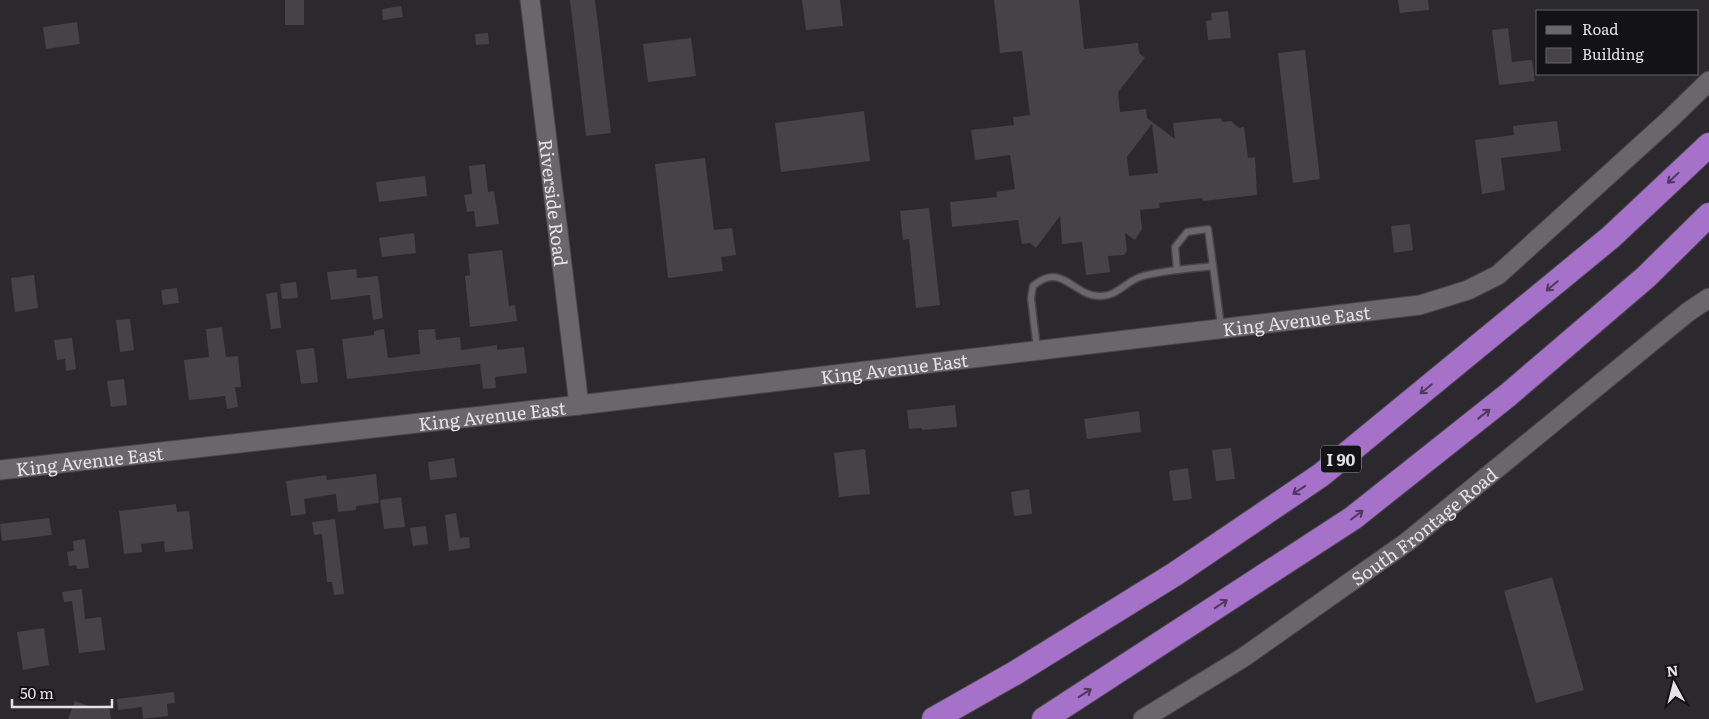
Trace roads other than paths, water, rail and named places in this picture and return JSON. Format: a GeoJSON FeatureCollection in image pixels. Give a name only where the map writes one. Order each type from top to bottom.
{"type":"FeatureCollection","features":[{"type":"Feature","properties":{"kind":"highway","name":"I 90"},"geometry":{"type":"LineString","coordinates":[[934,719],[1015,673],[1176,574],[1321,475],[1611,237],[1709,145]]}},
{"type":"Feature","properties":{"kind":"highway"},"geometry":{"type":"LineString","coordinates":[[1044,719],[1353,518],[1508,395],[1646,277],[1709,215]]}},
{"type":"Feature","properties":{"kind":"main road","name":"Riverside Road"},"geometry":{"type":"LineString","coordinates":[[530,0],[579,405]]}},
{"type":"Feature","properties":{"kind":"main road","name":"King Avenue East"},"geometry":{"type":"LineString","coordinates":[[0,470],[579,405],[1420,305],[1468,290],[1498,275],[1669,120],[1709,81]]}},
{"type":"Feature","properties":{"kind":"main road","name":"South Frontage Road"},"geometry":{"type":"LineString","coordinates":[[1143,719],[1244,657],[1407,542],[1688,312],[1709,298]]}},
{"type":"Feature","properties":{"kind":"lane"},"geometry":{"type":"LineString","coordinates":[[1177,270],[1175,248],[1187,232],[1208,229],[1221,329]]}},
{"type":"Feature","properties":{"kind":"lane"},"geometry":{"type":"LineString","coordinates":[[1037,351],[1031,298],[1033,286],[1041,279],[1050,277],[1063,278],[1086,293],[1098,296],[1117,292],[1138,278],[1177,270],[1213,266]]}}]}
